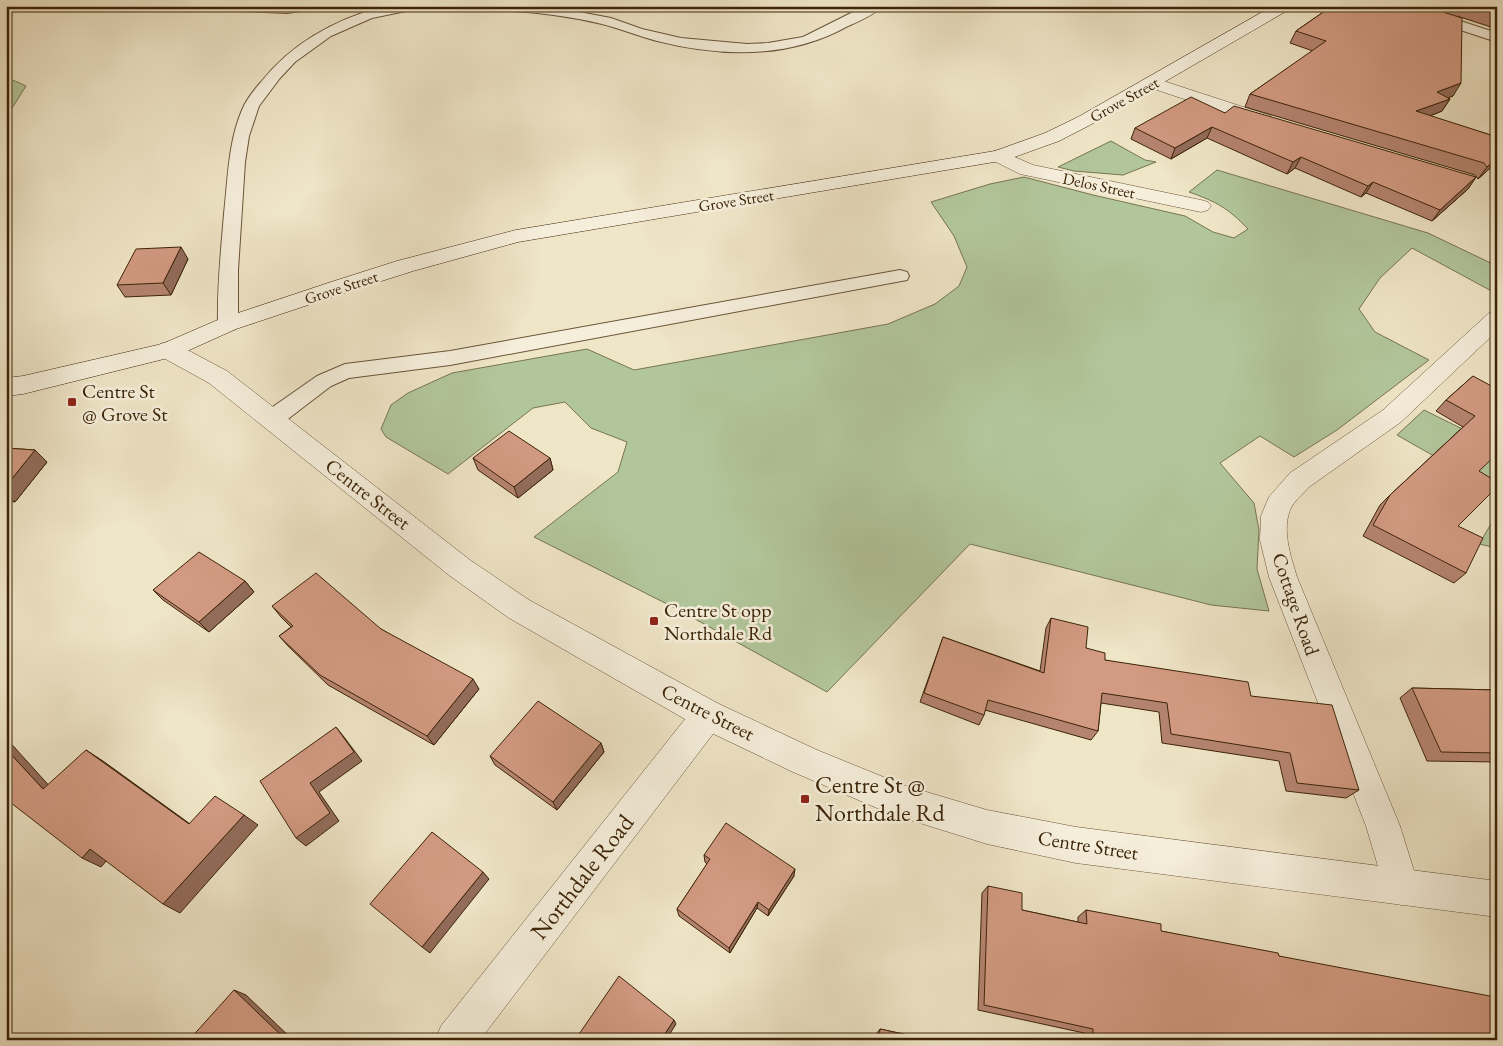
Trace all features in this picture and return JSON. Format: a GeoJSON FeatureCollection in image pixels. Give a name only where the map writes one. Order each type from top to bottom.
{"type":"FeatureCollection","features":[{"type":"Feature","properties":{"kind":"street","name":"Grove Street"},"geometry":{"type":"LineString","coordinates":[[168,350],[228,324],[405,266],[516,236],[999,156],[1052,138],[1154,83],[1285,6]]}},
{"type":"Feature","properties":{"kind":"street"},"geometry":{"type":"LineString","coordinates":[[1154,83],[1282,126]]}},
{"type":"Feature","properties":{"kind":"street","name":"Delos Street"},"geometry":{"type":"LineString","coordinates":[[999,156],[1027,170],[1201,206]]}},
{"type":"Feature","properties":{"kind":"street","name":"Cottage Road"},"geometry":{"type":"LineString","coordinates":[[1401,887],[1383,826],[1291,600],[1274,540],[1274,525],[1279,505],[1296,482],[1363,438],[1392,416],[1497,318]]}},
{"type":"Feature","properties":{"kind":"street"},"geometry":{"type":"LineString","coordinates":[[6,386],[23,385],[168,350]]}},
{"type":"Feature","properties":{"kind":"street","name":"Centre Street"},"geometry":{"type":"LineString","coordinates":[[168,350],[218,378],[460,568],[519,608],[708,714],[805,760],[903,802],[987,827],[1076,845],[1497,899]]}},
{"type":"Feature","properties":{"kind":"street","name":"Northdale Road"},"geometry":{"type":"LineString","coordinates":[[455,1040],[708,714]]}},
{"type":"Feature","properties":{"kind":"lane"},"geometry":{"type":"LineString","coordinates":[[221,6],[287,9],[307,6]]}},
{"type":"Feature","properties":{"kind":"lane"},"geometry":{"type":"LineString","coordinates":[[228,324],[226,298],[238,146],[249,109],[271,77],[298,52],[343,24],[382,10],[411,6]]}},
{"type":"Feature","properties":{"kind":"lane"},"geometry":{"type":"LineString","coordinates":[[489,6],[558,12],[607,22],[643,34],[690,44],[739,48],[780,45],[808,40],[876,6]]}},
{"type":"Feature","properties":{"kind":"lane"},"geometry":{"type":"LineString","coordinates":[[1401,6],[1497,38]]}},
{"type":"Feature","properties":{"kind":"lane"},"geometry":{"type":"LineString","coordinates":[[351,9],[368,15]]}},
{"type":"Feature","properties":{"kind":"lane"},"geometry":{"type":"LineString","coordinates":[[272,419],[324,381],[345,371],[450,358],[900,276]]}},
{"type":"Feature","properties":{"kind":"green space"},"geometry":{"type":"Polygon","coordinates":[[[6,77],[26,86],[9,113],[6,114],[6,77]]]}},
{"type":"Feature","properties":{"kind":"green space"},"geometry":{"type":"Polygon","coordinates":[[[1111,141],[1145,160],[1156,162],[1123,175],[1074,171],[1058,167],[1111,141]]]}},
{"type":"Feature","properties":{"kind":"green space"},"geometry":{"type":"Polygon","coordinates":[[[1217,170],[1428,233],[1497,266],[1497,294],[1412,248],[1380,278],[1359,309],[1375,332],[1429,360],[1337,430],[1294,457],[1260,436],[1220,463],[1254,503],[1259,530],[1257,569],[1269,611],[1211,605],[970,544],[827,692],[677,609],[534,537],[618,472],[627,442],[591,428],[565,402],[533,408],[448,474],[386,437],[381,429],[391,405],[408,393],[452,373],[587,349],[634,370],[888,324],[935,304],[959,286],[967,267],[954,236],[931,202],[990,184],[1024,177],[1185,216],[1213,232],[1234,238],[1248,229],[1222,206],[1189,192],[1217,170]]]}},
{"type":"Feature","properties":{"kind":"green space"},"geometry":{"type":"Polygon","coordinates":[[[1424,410],[1497,446],[1497,492],[1397,435],[1424,410]]]}},
{"type":"Feature","properties":{"kind":"green space"},"geometry":{"type":"Polygon","coordinates":[[[1497,514],[1497,548],[1479,544],[1497,514]]]}},
{"type":"Feature","properties":{"kind":"building"},"geometry":{"type":"Polygon","coordinates":[[[1332,6],[1424,6],[1462,18],[1461,83],[1437,92],[1450,99],[1416,111],[1497,137],[1497,158],[1487,167],[1484,163],[1250,94],[1326,41],[1296,31],[1332,6]]]}},
{"type":"Feature","properties":{"kind":"building"},"geometry":{"type":"Polygon","coordinates":[[[1471,6],[1497,6],[1497,15],[1471,6]]]}},
{"type":"Feature","properties":{"kind":"building"},"geometry":{"type":"Polygon","coordinates":[[[1191,97],[1225,113],[1234,106],[1476,177],[1440,210],[1373,182],[1368,186],[1301,157],[1293,162],[1212,127],[1175,148],[1135,128],[1191,97]]]}},
{"type":"Feature","properties":{"kind":"building"},"geometry":{"type":"Polygon","coordinates":[[[181,247],[163,283],[117,285],[136,249],[181,247]]]}},
{"type":"Feature","properties":{"kind":"building"},"geometry":{"type":"Polygon","coordinates":[[[1473,376],[1497,389],[1497,454],[1479,471],[1497,482],[1497,487],[1458,526],[1483,538],[1466,573],[1373,525],[1390,495],[1475,416],[1446,400],[1473,376]]]}},
{"type":"Feature","properties":{"kind":"building"},"geometry":{"type":"Polygon","coordinates":[[[509,431],[550,458],[514,487],[473,458],[509,431]]]}},
{"type":"Feature","properties":{"kind":"building"},"geometry":{"type":"Polygon","coordinates":[[[6,448],[35,450],[6,486],[6,448]]]}},
{"type":"Feature","properties":{"kind":"building"},"geometry":{"type":"Polygon","coordinates":[[[199,552],[245,581],[199,622],[153,590],[199,552]]]}},
{"type":"Feature","properties":{"kind":"building"},"geometry":{"type":"Polygon","coordinates":[[[316,573],[381,629],[473,679],[427,736],[320,675],[279,636],[293,626],[272,606],[316,573]]]}},
{"type":"Feature","properties":{"kind":"building"},"geometry":{"type":"Polygon","coordinates":[[[1051,618],[1088,627],[1086,648],[1105,653],[1105,660],[1248,682],[1251,696],[1332,705],[1359,790],[1297,783],[1290,753],[1171,734],[1167,703],[1102,693],[1098,731],[988,700],[984,715],[924,693],[943,637],[1044,673],[1051,618]]]}},
{"type":"Feature","properties":{"kind":"building"},"geometry":{"type":"Polygon","coordinates":[[[1412,688],[1497,690],[1497,753],[1441,752],[1412,688]]]}},
{"type":"Feature","properties":{"kind":"building"},"geometry":{"type":"Polygon","coordinates":[[[538,701],[601,743],[553,802],[490,756],[538,701]]]}},
{"type":"Feature","properties":{"kind":"building"},"geometry":{"type":"Polygon","coordinates":[[[336,727],[354,752],[310,783],[330,813],[296,838],[260,781],[336,727]]]}},
{"type":"Feature","properties":{"kind":"building"},"geometry":{"type":"Polygon","coordinates":[[[6,749],[43,789],[86,750],[189,824],[215,796],[244,815],[163,904],[90,849],[82,858],[6,799],[6,749]]]}},
{"type":"Feature","properties":{"kind":"building"},"geometry":{"type":"Polygon","coordinates":[[[726,823],[795,869],[769,910],[758,902],[729,948],[677,909],[710,859],[704,855],[726,823]]]}},
{"type":"Feature","properties":{"kind":"building"},"geometry":{"type":"Polygon","coordinates":[[[432,832],[483,872],[422,947],[370,904],[432,832]]]}},
{"type":"Feature","properties":{"kind":"building"},"geometry":{"type":"Polygon","coordinates":[[[988,886],[1022,893],[1022,910],[1087,924],[1086,910],[1161,924],[1161,931],[1278,953],[1279,956],[1495,997],[1497,1002],[1497,1040],[1093,1040],[1093,1029],[984,1005],[988,886]]]}},
{"type":"Feature","properties":{"kind":"building"},"geometry":{"type":"Polygon","coordinates":[[[619,976],[674,1020],[661,1040],[575,1040],[619,976]]]}},
{"type":"Feature","properties":{"kind":"building"},"geometry":{"type":"Polygon","coordinates":[[[234,990],[283,1037],[280,1040],[189,1040],[234,990]]]}},
{"type":"Feature","properties":{"kind":"building"},"geometry":{"type":"Polygon","coordinates":[[[880,1029],[931,1040],[879,1040],[880,1029]]]}},
{"type":"Feature","properties":{"kind":"place","name":"Centre St @ Grove St"},"geometry":{"type":"Point","coordinates":[72,402]}},
{"type":"Feature","properties":{"kind":"place","name":"Centre St opp Northdale Rd"},"geometry":{"type":"Point","coordinates":[654,621]}},
{"type":"Feature","properties":{"kind":"place","name":"Centre St @ Northdale Rd"},"geometry":{"type":"Point","coordinates":[805,799]}}]}
